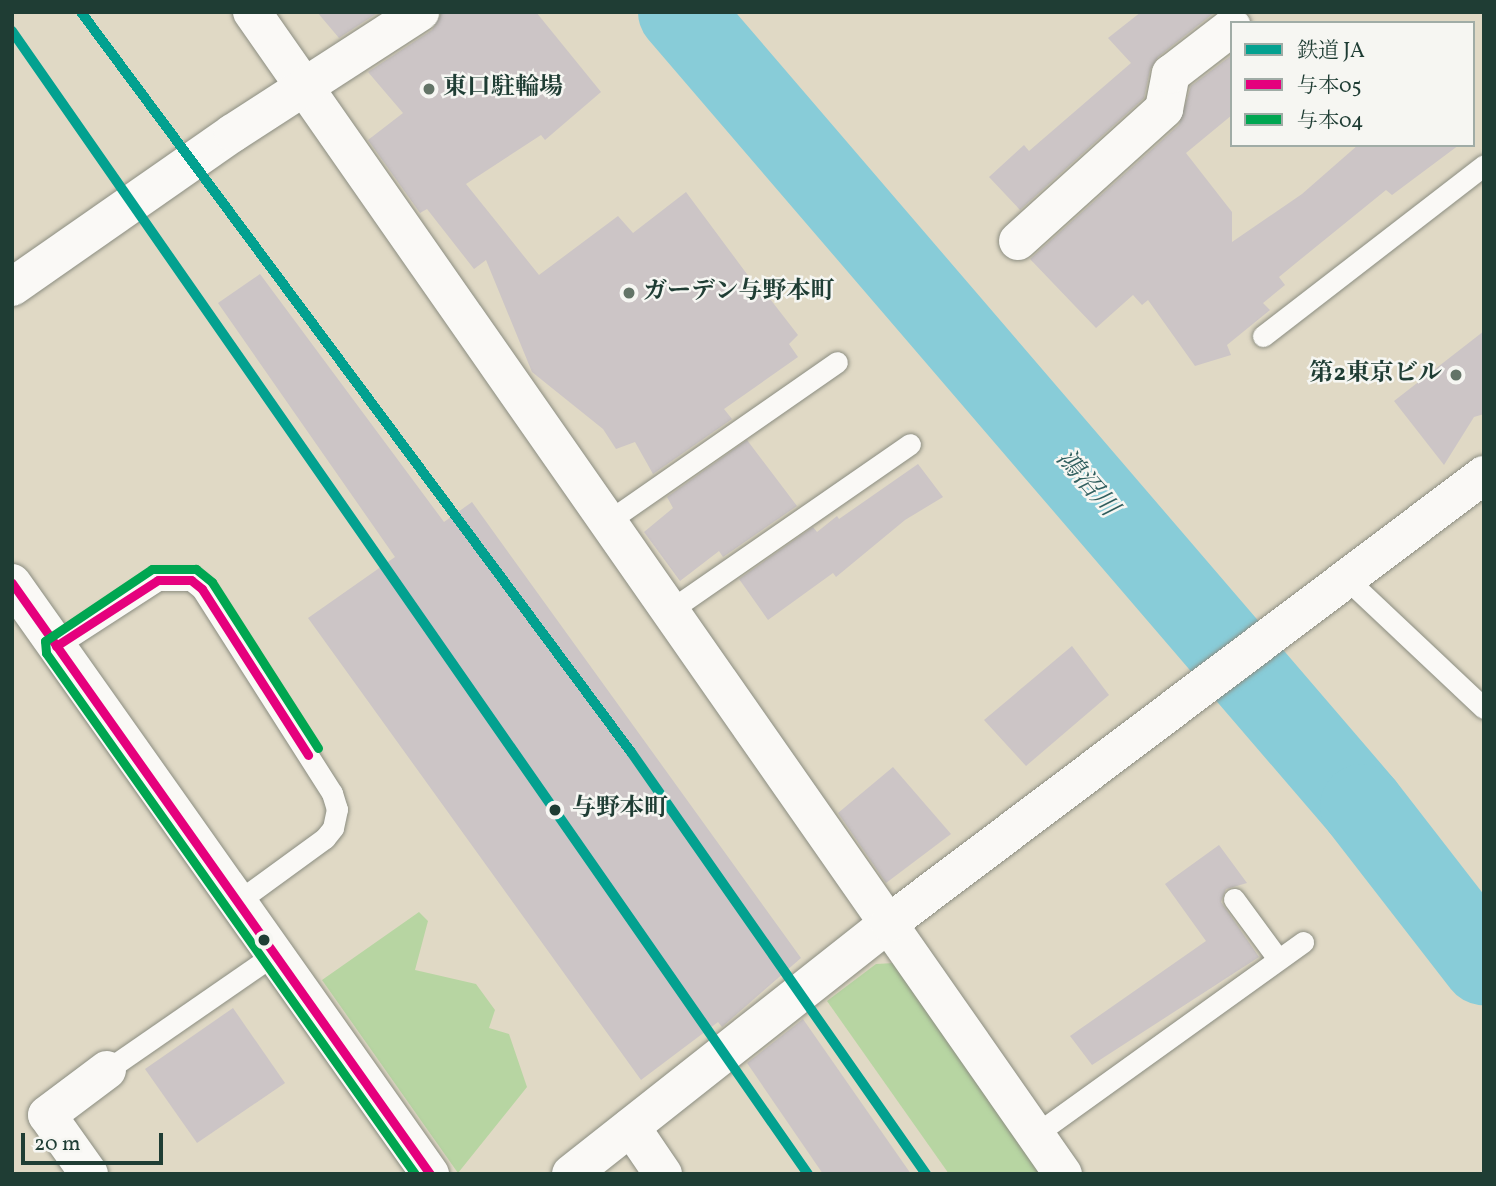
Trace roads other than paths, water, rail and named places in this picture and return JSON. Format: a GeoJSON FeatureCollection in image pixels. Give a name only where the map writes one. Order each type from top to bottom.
{"type":"FeatureCollection","features":[{"type":"Feature","properties":{"kind":"street"},"geometry":{"type":"LineString","coordinates":[[252,12],[1063,1174]]}},
{"type":"Feature","properties":{"kind":"street"},"geometry":{"type":"LineString","coordinates":[[12,287],[233,134],[306,89],[408,16]]}},
{"type":"Feature","properties":{"kind":"street"},"geometry":{"type":"LineString","coordinates":[[1018,241],[1164,110],[1171,74],[1230,29]]}},
{"type":"Feature","properties":{"kind":"street"},"geometry":{"type":"LineString","coordinates":[[571,1174],[889,923],[1349,581],[1484,475]]}},
{"type":"Feature","properties":{"kind":"street"},"geometry":{"type":"LineString","coordinates":[[12,583],[430,1174]]}},
{"type":"Feature","properties":{"kind":"street"},"geometry":{"type":"LineString","coordinates":[[89,1174],[47,1115],[107,1070]]}},
{"type":"Feature","properties":{"kind":"street"},"geometry":{"type":"LineString","coordinates":[[631,1127],[663,1174]]}},
{"type":"Feature","properties":{"kind":"lane"},"geometry":{"type":"LineString","coordinates":[[1263,336],[1484,165]]}},
{"type":"Feature","properties":{"kind":"lane"},"geometry":{"type":"LineString","coordinates":[[607,522],[837,362]]}},
{"type":"Feature","properties":{"kind":"lane"},"geometry":{"type":"LineString","coordinates":[[669,611],[910,443]]}},
{"type":"Feature","properties":{"kind":"lane"},"geometry":{"type":"LineString","coordinates":[[56,646],[158,580],[191,580],[202,589],[332,793],[337,809],[333,828],[325,838],[236,903]]}},
{"type":"Feature","properties":{"kind":"lane"},"geometry":{"type":"LineString","coordinates":[[1349,581],[1484,708]]}},
{"type":"Feature","properties":{"kind":"lane"},"geometry":{"type":"LineString","coordinates":[[1234,899],[1278,959]]}},
{"type":"Feature","properties":{"kind":"lane"},"geometry":{"type":"LineString","coordinates":[[1036,1134],[1303,942]]}},
{"type":"Feature","properties":{"kind":"lane"},"geometry":{"type":"LineString","coordinates":[[107,1070],[273,955]]}},
{"type":"Feature","properties":{"kind":"waterway","name":"鴻沼川"},"geometry":{"type":"LineString","coordinates":[[680,12],[1362,806],[1484,963]]}},
{"type":"Feature","properties":{"kind":"rail line","name":"JA"},"geometry":{"type":"LineString","coordinates":[[81,12],[631,752],[926,1174]]}},
{"type":"Feature","properties":{"kind":"rail line","name":"JA"},"geometry":{"type":"LineString","coordinates":[[12,31],[808,1174]]}},
{"type":"Feature","properties":{"kind":"place","name":"東口駐輪場"},"geometry":{"type":"Point","coordinates":[429,89]}},
{"type":"Feature","properties":{"kind":"place","name":"ガーデン与野本町"},"geometry":{"type":"Point","coordinates":[629,293]}},
{"type":"Feature","properties":{"kind":"place","name":"第2東京ビル"},"geometry":{"type":"Point","coordinates":[1456,375]}},
{"type":"Feature","properties":{"kind":"place","name":"与野本町"},"geometry":{"type":"Point","coordinates":[555,810]}}]}
